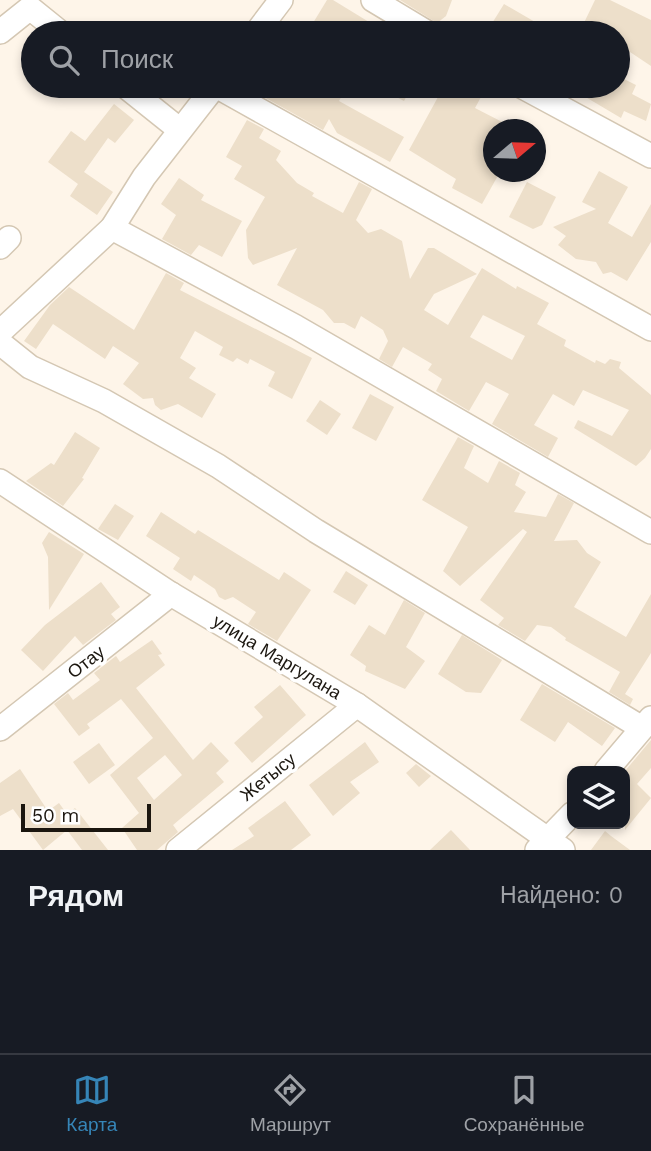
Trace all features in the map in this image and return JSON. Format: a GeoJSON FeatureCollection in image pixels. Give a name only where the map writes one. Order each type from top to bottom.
{"type":"FeatureCollection","features":[{"type":"Feature","properties":{"kind":"street"},"geometry":{"type":"LineString","coordinates":[[265,21],[281,0]]}},
{"type":"Feature","properties":{"kind":"street"},"geometry":{"type":"LineString","coordinates":[[373,0],[408,21]]}},
{"type":"Feature","properties":{"kind":"street"},"geometry":{"type":"LineString","coordinates":[[0,32],[30,8],[46,21]]}},
{"type":"Feature","properties":{"kind":"street"},"geometry":{"type":"LineString","coordinates":[[140,98],[180,130]]}},
{"type":"Feature","properties":{"kind":"street"},"geometry":{"type":"LineString","coordinates":[[0,332],[112,228],[144,177],[206,98]]}},
{"type":"Feature","properties":{"kind":"street"},"geometry":{"type":"LineString","coordinates":[[237,98],[651,330]]}},
{"type":"Feature","properties":{"kind":"street"},"geometry":{"type":"LineString","coordinates":[[543,98],[651,156]]}},
{"type":"Feature","properties":{"kind":"street"},"geometry":{"type":"LineString","coordinates":[[112,228],[296,327],[651,532]]}},
{"type":"Feature","properties":{"kind":"street"},"geometry":{"type":"LineString","coordinates":[[0,344],[30,367],[104,401],[218,466],[327,537],[647,723],[610,766]]}},
{"type":"Feature","properties":{"kind":"street","name":"улица Маргулана"},"geometry":{"type":"LineString","coordinates":[[0,481],[172,594],[357,705],[550,846]]}},
{"type":"Feature","properties":{"kind":"street","name":"Отау"},"geometry":{"type":"LineString","coordinates":[[0,729],[172,594]]}},
{"type":"Feature","properties":{"kind":"street","name":"Жетысу"},"geometry":{"type":"LineString","coordinates":[[178,850],[357,705]]}},
{"type":"Feature","properties":{"kind":"street"},"geometry":{"type":"LineString","coordinates":[[550,846],[567,821]]}},
{"type":"Feature","properties":{"kind":"building"},"geometry":{"type":"Polygon","coordinates":[[[327,0],[333,0],[367,21],[314,21],[327,0]]]}},
{"type":"Feature","properties":{"kind":"building"},"geometry":{"type":"Polygon","coordinates":[[[400,0],[452,0],[446,16],[440,21],[434,21],[400,0]]]}},
{"type":"Feature","properties":{"kind":"building"},"geometry":{"type":"Polygon","coordinates":[[[595,0],[610,0],[651,20],[651,66],[630,52],[630,21],[585,21],[595,0]]]}},
{"type":"Feature","properties":{"kind":"building"},"geometry":{"type":"Polygon","coordinates":[[[504,4],[533,21],[493,21],[504,4]]]}},
{"type":"Feature","properties":{"kind":"building"},"geometry":{"type":"Polygon","coordinates":[[[630,82],[636,85],[632,94],[651,104],[646,121],[624,111],[621,118],[587,98],[630,98],[630,82]]]}},
{"type":"Feature","properties":{"kind":"building"},"geometry":{"type":"Polygon","coordinates":[[[266,98],[341,98],[339,101],[404,137],[390,162],[337,133],[329,119],[323,130],[266,98]]]}},
{"type":"Feature","properties":{"kind":"building"},"geometry":{"type":"Polygon","coordinates":[[[437,98],[480,98],[475,108],[496,119],[483,119],[483,182],[494,182],[482,204],[452,188],[456,179],[409,150],[437,98]]]}},
{"type":"Feature","properties":{"kind":"building"},"geometry":{"type":"Polygon","coordinates":[[[114,104],[134,120],[115,143],[108,138],[84,172],[113,192],[97,215],[70,196],[78,184],[48,162],[71,131],[85,141],[114,104]]]}},
{"type":"Feature","properties":{"kind":"building"},"geometry":{"type":"Polygon","coordinates":[[[247,120],[264,129],[259,138],[281,151],[276,160],[297,183],[314,193],[312,196],[343,213],[359,182],[372,189],[356,220],[368,233],[381,229],[402,241],[410,279],[428,248],[434,248],[477,274],[434,294],[424,310],[448,325],[482,268],[516,289],[517,286],[549,303],[537,324],[566,340],[564,346],[595,363],[596,360],[605,364],[610,359],[621,362],[619,368],[651,395],[651,449],[645,458],[636,466],[574,428],[578,420],[612,436],[629,410],[583,390],[574,406],[553,394],[534,425],[558,438],[548,457],[492,424],[509,394],[486,382],[469,411],[436,391],[442,379],[428,370],[432,364],[403,347],[392,367],[379,359],[388,341],[383,330],[361,316],[355,329],[344,323],[334,323],[323,310],[277,285],[297,248],[253,265],[248,258],[246,230],[265,197],[234,179],[242,166],[226,157],[247,120]],[[483,315],[470,337],[512,360],[525,336],[483,315]]]}},
{"type":"Feature","properties":{"kind":"building"},"geometry":{"type":"Polygon","coordinates":[[[599,171],[628,187],[608,223],[632,237],[651,204],[651,242],[627,281],[611,272],[603,274],[596,262],[576,259],[558,245],[566,236],[553,227],[596,209],[582,202],[599,171]]]}},
{"type":"Feature","properties":{"kind":"building"},"geometry":{"type":"Polygon","coordinates":[[[179,178],[204,195],[201,200],[242,221],[222,257],[199,245],[191,255],[162,239],[176,215],[161,204],[179,178]]]}},
{"type":"Feature","properties":{"kind":"building"},"geometry":{"type":"Polygon","coordinates":[[[527,182],[556,197],[542,225],[533,229],[509,217],[527,182]]]}},
{"type":"Feature","properties":{"kind":"building"},"geometry":{"type":"Polygon","coordinates":[[[166,273],[184,283],[180,290],[312,358],[292,399],[268,386],[275,372],[250,359],[248,364],[237,358],[233,362],[219,355],[223,347],[195,331],[180,358],[196,368],[189,378],[216,394],[202,418],[178,404],[161,410],[155,405],[153,398],[143,399],[123,384],[139,363],[113,346],[105,359],[53,324],[36,349],[24,341],[50,305],[69,287],[134,330],[166,273]]]}},
{"type":"Feature","properties":{"kind":"building"},"geometry":{"type":"Polygon","coordinates":[[[370,394],[394,407],[376,441],[352,428],[370,394]]]}},
{"type":"Feature","properties":{"kind":"building"},"geometry":{"type":"Polygon","coordinates":[[[320,400],[341,414],[327,435],[306,421],[320,400]]]}},
{"type":"Feature","properties":{"kind":"building"},"geometry":{"type":"Polygon","coordinates":[[[75,432],[100,448],[82,478],[84,479],[63,506],[26,481],[51,463],[54,465],[75,432]]]}},
{"type":"Feature","properties":{"kind":"building"},"geometry":{"type":"Polygon","coordinates":[[[458,437],[474,446],[464,468],[488,483],[499,461],[520,473],[515,485],[526,492],[514,512],[546,517],[558,494],[574,503],[554,541],[577,540],[587,553],[601,562],[574,607],[626,637],[651,594],[651,653],[625,694],[633,699],[630,705],[609,692],[620,672],[565,640],[566,638],[551,627],[537,625],[525,641],[498,625],[504,618],[480,600],[527,532],[523,529],[460,586],[443,571],[468,527],[422,500],[458,437]]]}},
{"type":"Feature","properties":{"kind":"building"},"geometry":{"type":"Polygon","coordinates":[[[115,504],[134,516],[118,540],[98,529],[115,504]]]}},
{"type":"Feature","properties":{"kind":"building"},"geometry":{"type":"Polygon","coordinates":[[[161,512],[195,534],[198,530],[279,580],[284,572],[311,590],[277,641],[248,624],[256,612],[233,597],[225,600],[219,597],[215,589],[194,575],[191,581],[173,569],[180,558],[146,536],[161,512]]]}},
{"type":"Feature","properties":{"kind":"building"},"geometry":{"type":"Polygon","coordinates":[[[49,532],[84,554],[49,610],[48,557],[42,543],[49,532]]]}},
{"type":"Feature","properties":{"kind":"building"},"geometry":{"type":"Polygon","coordinates":[[[346,571],[368,585],[355,605],[333,592],[346,571]]]}},
{"type":"Feature","properties":{"kind":"building"},"geometry":{"type":"Polygon","coordinates":[[[101,582],[120,607],[111,614],[116,620],[83,645],[75,636],[43,671],[21,650],[45,625],[101,582]]]}},
{"type":"Feature","properties":{"kind":"building"},"geometry":{"type":"Polygon","coordinates":[[[404,600],[425,613],[406,647],[425,661],[405,689],[365,671],[366,666],[350,655],[369,625],[385,635],[404,600]]]}},
{"type":"Feature","properties":{"kind":"building"},"geometry":{"type":"Polygon","coordinates":[[[462,635],[502,660],[481,693],[466,692],[438,674],[462,635]]]}},
{"type":"Feature","properties":{"kind":"building"},"geometry":{"type":"Polygon","coordinates":[[[152,640],[162,654],[158,655],[165,665],[136,688],[193,760],[211,742],[229,761],[216,773],[224,782],[173,825],[178,832],[157,850],[137,850],[122,828],[139,813],[110,775],[153,738],[121,699],[87,724],[90,728],[79,736],[54,704],[68,693],[73,700],[100,680],[94,673],[116,656],[120,662],[152,640]],[[165,755],[137,778],[154,800],[182,775],[165,755]]]}},
{"type":"Feature","properties":{"kind":"building"},"geometry":{"type":"Polygon","coordinates":[[[542,684],[615,728],[602,746],[568,722],[555,742],[520,720],[542,684]]]}},
{"type":"Feature","properties":{"kind":"building"},"geometry":{"type":"Polygon","coordinates":[[[280,685],[306,715],[252,763],[234,743],[263,717],[254,707],[280,685]]]}},
{"type":"Feature","properties":{"kind":"building"},"geometry":{"type":"Polygon","coordinates":[[[651,740],[651,768],[637,784],[651,798],[630,824],[630,766],[651,740]]]}},
{"type":"Feature","properties":{"kind":"building"},"geometry":{"type":"Polygon","coordinates":[[[365,742],[379,762],[350,782],[360,793],[333,816],[309,785],[365,742]]]}},
{"type":"Feature","properties":{"kind":"building"},"geometry":{"type":"Polygon","coordinates":[[[99,743],[115,765],[89,784],[73,762],[99,743]]]}},
{"type":"Feature","properties":{"kind":"building"},"geometry":{"type":"Polygon","coordinates":[[[416,764],[431,776],[419,787],[406,773],[416,764]]]}},
{"type":"Feature","properties":{"kind":"building"},"geometry":{"type":"Polygon","coordinates":[[[20,769],[48,811],[59,803],[67,814],[75,808],[108,850],[82,850],[67,830],[43,850],[13,809],[0,816],[0,783],[20,769]]]}},
{"type":"Feature","properties":{"kind":"building"},"geometry":{"type":"Polygon","coordinates":[[[285,801],[311,835],[291,850],[232,850],[254,836],[248,828],[285,801]]]}},
{"type":"Feature","properties":{"kind":"building"},"geometry":{"type":"Polygon","coordinates":[[[451,830],[470,850],[430,850],[451,830]]]}},
{"type":"Feature","properties":{"kind":"building"},"geometry":{"type":"Polygon","coordinates":[[[605,831],[611,836],[630,850],[591,850],[605,831]]]}}]}
